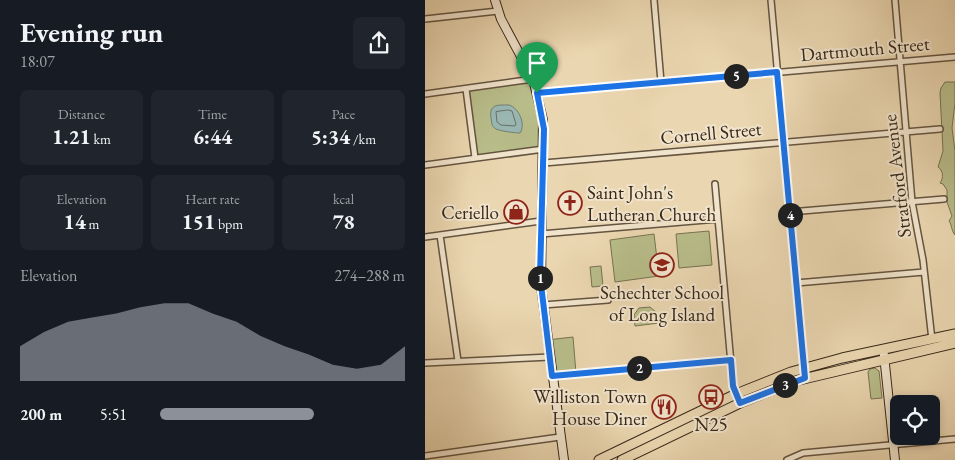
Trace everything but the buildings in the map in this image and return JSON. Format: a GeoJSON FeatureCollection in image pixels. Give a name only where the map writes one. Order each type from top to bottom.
{"type":"FeatureCollection","features":[{"type":"Feature","properties":{"kind":"main road"},"geometry":{"type":"LineString","coordinates":[[495,0],[498,11],[533,79],[543,120],[544,149],[540,276],[564,460]]}},
{"type":"Feature","properties":{"kind":"main road"},"geometry":{"type":"LineString","coordinates":[[599,460],[736,394],[803,368],[884,354],[933,343],[955,334]]}},
{"type":"Feature","properties":{"kind":"main road"},"geometry":{"type":"LineString","coordinates":[[933,343],[955,343]]}},
{"type":"Feature","properties":{"kind":"main road"},"geometry":{"type":"LineString","coordinates":[[622,460],[740,403],[805,378],[884,354]]}},
{"type":"Feature","properties":{"kind":"main road"},"geometry":{"type":"LineString","coordinates":[[884,354],[890,409]]}},
{"type":"Feature","properties":{"kind":"main road"},"geometry":{"type":"LineString","coordinates":[[894,445],[895,460]]}},
{"type":"Feature","properties":{"kind":"street"},"geometry":{"type":"LineString","coordinates":[[653,0],[661,82]]}},
{"type":"Feature","properties":{"kind":"street"},"geometry":{"type":"LineString","coordinates":[[771,0],[805,378]]}},
{"type":"Feature","properties":{"kind":"street","name":"Stratford Avenue"},"geometry":{"type":"LineString","coordinates":[[895,0],[912,202],[924,272],[933,343]]}},
{"type":"Feature","properties":{"kind":"street"},"geometry":{"type":"LineString","coordinates":[[425,19],[498,11]]}},
{"type":"Feature","properties":{"kind":"street","name":"Dartmouth Street"},"geometry":{"type":"LineString","coordinates":[[537,93],[955,57]]}},
{"type":"Feature","properties":{"kind":"street"},"geometry":{"type":"LineString","coordinates":[[425,94],[533,79]]}},
{"type":"Feature","properties":{"kind":"street"},"geometry":{"type":"LineString","coordinates":[[465,88],[475,158]]}},
{"type":"Feature","properties":{"kind":"street","name":"Cornell Street"},"geometry":{"type":"LineString","coordinates":[[543,163],[940,129]]}},
{"type":"Feature","properties":{"kind":"street"},"geometry":{"type":"LineString","coordinates":[[425,165],[544,149]]}},
{"type":"Feature","properties":{"kind":"street"},"geometry":{"type":"LineString","coordinates":[[715,184],[733,386],[740,403]]}},
{"type":"Feature","properties":{"kind":"street"},"geometry":{"type":"LineString","coordinates":[[789,212],[944,199]]}},
{"type":"Feature","properties":{"kind":"street"},"geometry":{"type":"LineString","coordinates":[[541,234],[719,219]]}},
{"type":"Feature","properties":{"kind":"street"},"geometry":{"type":"LineString","coordinates":[[425,237],[541,221]]}},
{"type":"Feature","properties":{"kind":"street"},"geometry":{"type":"LineString","coordinates":[[440,235],[458,361]]}},
{"type":"Feature","properties":{"kind":"street"},"geometry":{"type":"LineString","coordinates":[[796,283],[924,272]]}},
{"type":"Feature","properties":{"kind":"street"},"geometry":{"type":"LineString","coordinates":[[543,306],[608,300]]}},
{"type":"Feature","properties":{"kind":"street"},"geometry":{"type":"LineString","coordinates":[[425,363],[550,357]]}},
{"type":"Feature","properties":{"kind":"street"},"geometry":{"type":"LineString","coordinates":[[552,376],[731,360]]}},
{"type":"Feature","properties":{"kind":"street"},"geometry":{"type":"LineString","coordinates":[[425,456],[560,437]]}},
{"type":"Feature","properties":{"kind":"street"},"geometry":{"type":"LineString","coordinates":[[940,440],[955,439]]}},
{"type":"Feature","properties":{"kind":"street"},"geometry":{"type":"LineString","coordinates":[[787,460],[803,453],[894,445]]}},
{"type":"Feature","properties":{"kind":"green space"},"geometry":{"type":"Polygon","coordinates":[[[533,79],[538,93],[543,149],[477,158],[467,89],[533,79]]]}},
{"type":"Feature","properties":{"kind":"green space"},"geometry":{"type":"Polygon","coordinates":[[[945,82],[955,82],[952,128],[955,151],[955,235],[949,221],[952,216],[947,202],[947,190],[940,183],[942,174],[938,167],[943,151],[940,93],[945,82]]]}},
{"type":"Feature","properties":{"kind":"green space"},"geometry":{"type":"Polygon","coordinates":[[[709,231],[712,265],[679,268],[676,234],[709,231]]]}},
{"type":"Feature","properties":{"kind":"green space"},"geometry":{"type":"Polygon","coordinates":[[[654,234],[659,276],[615,282],[610,240],[654,234]]]}},
{"type":"Feature","properties":{"kind":"green space"},"geometry":{"type":"Polygon","coordinates":[[[601,266],[603,286],[592,287],[590,267],[601,266]]]}},
{"type":"Feature","properties":{"kind":"green space"},"geometry":{"type":"Polygon","coordinates":[[[650,307],[657,313],[659,323],[635,326],[634,315],[639,308],[650,307]]]}},
{"type":"Feature","properties":{"kind":"green space"},"geometry":{"type":"Polygon","coordinates":[[[573,337],[576,373],[552,376],[547,340],[573,337]]]}},
{"type":"Feature","properties":{"kind":"green space"},"geometry":{"type":"Polygon","coordinates":[[[875,368],[879,371],[882,398],[871,399],[868,372],[870,369],[875,368]]]}},
{"type":"Feature","properties":{"kind":"water"},"geometry":{"type":"Polygon","coordinates":[[[498,105],[509,105],[516,109],[521,117],[522,129],[520,133],[498,130],[492,126],[491,110],[498,105]]]}},
{"type":"Feature","properties":{"kind":"place","name":"Saint John's Lutheran Church"},"geometry":{"type":"Point","coordinates":[570,203]}},
{"type":"Feature","properties":{"kind":"place","name":"Ceriello"},"geometry":{"type":"Point","coordinates":[516,212]}},
{"type":"Feature","properties":{"kind":"place","name":"Schechter School of Long Island"},"geometry":{"type":"Point","coordinates":[662,265]}},
{"type":"Feature","properties":{"kind":"place","name":"N25"},"geometry":{"type":"Point","coordinates":[711,397]}},
{"type":"Feature","properties":{"kind":"place","name":"Williston Town House Diner"},"geometry":{"type":"Point","coordinates":[664,407]}},
{"type":"Feature","properties":{"kind":"route"},"geometry":{"type":"LineString","coordinates":[[777,72],[805,378],[740,403],[733,386],[731,360],[552,376],[540,276],[544,129],[537,93],[777,72]]}}]}
